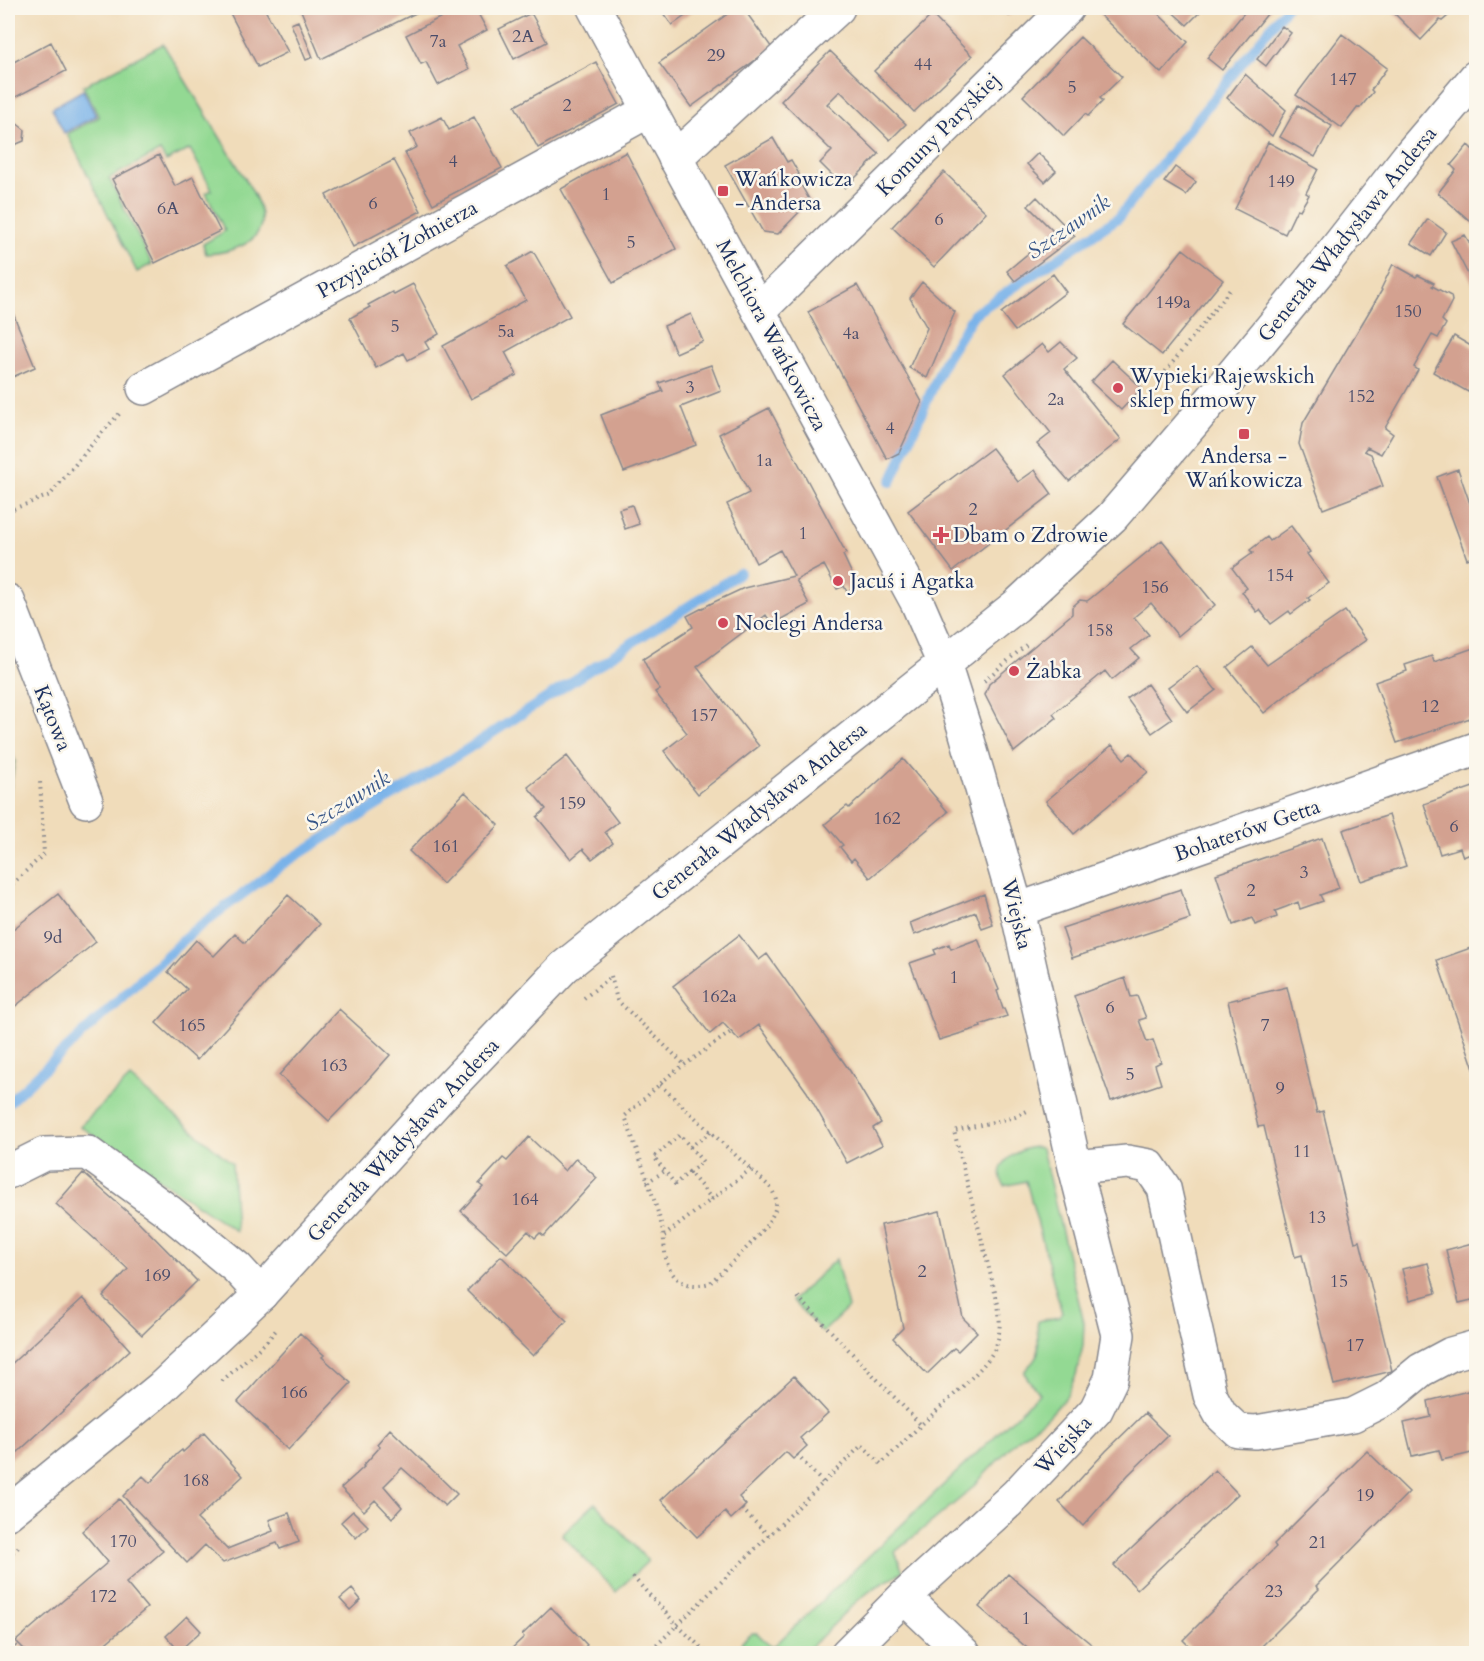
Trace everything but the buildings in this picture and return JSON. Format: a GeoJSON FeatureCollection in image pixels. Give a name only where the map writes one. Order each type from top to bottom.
{"type":"FeatureCollection","features":[{"type":"Feature","properties":{"kind":"street","name":"Melchiora Wańkowicza"},"geometry":{"type":"LineString","coordinates":[[594,8],[917,602],[944,664]]}},
{"type":"Feature","properties":{"kind":"street"},"geometry":{"type":"LineString","coordinates":[[675,158],[838,8]]}},
{"type":"Feature","properties":{"kind":"street","name":"Komuny Paryskiej"},"geometry":{"type":"LineString","coordinates":[[759,310],[1067,8]]}},
{"type":"Feature","properties":{"kind":"street","name":"Generała Władysława Andersa"},"geometry":{"type":"LineString","coordinates":[[8,1513],[161,1388],[261,1294],[442,1095],[564,967],[1037,589],[1112,517],[1196,419],[1325,263],[1408,157],[1476,77]]}},
{"type":"Feature","properties":{"kind":"street","name":"Przyjaciół Żołnierza"},"geometry":{"type":"LineString","coordinates":[[144,388],[650,110]]}},
{"type":"Feature","properties":{"kind":"street","name":"Kątowa"},"geometry":{"type":"LineString","coordinates":[[8,601],[86,801]]}},
{"type":"Feature","properties":{"kind":"street","name":"Wiejska"},"geometry":{"type":"LineString","coordinates":[[847,1653],[904,1597],[1016,1496],[1096,1410],[1111,1379],[1118,1335],[1075,1167],[1017,910],[944,664]]}},
{"type":"Feature","properties":{"kind":"street","name":"Bohaterów Getta"},"geometry":{"type":"LineString","coordinates":[[1017,910],[1476,749]]}},
{"type":"Feature","properties":{"kind":"street"},"geometry":{"type":"LineString","coordinates":[[8,1172],[44,1154],[88,1153],[168,1210],[237,1268],[261,1294]]}},
{"type":"Feature","properties":{"kind":"street"},"geometry":{"type":"LineString","coordinates":[[1075,1167],[1127,1162],[1149,1166],[1164,1188],[1210,1395],[1221,1415],[1238,1431],[1256,1432],[1353,1415],[1387,1398],[1421,1370],[1451,1353],[1476,1347]]}},
{"type":"Feature","properties":{"kind":"street"},"geometry":{"type":"LineString","coordinates":[[904,1597],[964,1653]]}},
{"type":"Feature","properties":{"kind":"path"},"geometry":{"type":"LineString","coordinates":[[1158,381],[1232,287]]}},
{"type":"Feature","properties":{"kind":"path"},"geometry":{"type":"LineString","coordinates":[[8,512],[50,495],[98,437],[144,388]]}},
{"type":"Feature","properties":{"kind":"path"},"geometry":{"type":"LineString","coordinates":[[979,689],[982,682],[1032,640]]}},
{"type":"Feature","properties":{"kind":"path"},"geometry":{"type":"LineString","coordinates":[[8,888],[44,854],[39,771]]}},
{"type":"Feature","properties":{"kind":"path"},"geometry":{"type":"LineString","coordinates":[[614,969],[611,977],[616,1000],[685,1065]]}},
{"type":"Feature","properties":{"kind":"path"},"geometry":{"type":"LineString","coordinates":[[660,1084],[751,1169],[774,1194],[777,1203],[767,1226],[710,1283],[693,1286],[683,1283],[670,1270],[666,1261],[664,1236],[626,1116],[660,1084],[731,1032]]}},
{"type":"Feature","properties":{"kind":"path"},"geometry":{"type":"LineString","coordinates":[[648,1653],[862,1445],[881,1464],[988,1361],[996,1347],[1000,1329],[998,1304],[954,1131],[968,1130],[1015,1117],[1029,1110],[1034,1102]]}},
{"type":"Feature","properties":{"kind":"path"},"geometry":{"type":"LineString","coordinates":[[690,1147],[711,1132]]}},
{"type":"Feature","properties":{"kind":"path"},"geometry":{"type":"LineString","coordinates":[[680,1135],[690,1147],[702,1162],[675,1184],[654,1158],[680,1135]]}},
{"type":"Feature","properties":{"kind":"path"},"geometry":{"type":"LineString","coordinates":[[664,1236],[751,1169]]}},
{"type":"Feature","properties":{"kind":"path"},"geometry":{"type":"LineString","coordinates":[[647,1182],[665,1171]]}},
{"type":"Feature","properties":{"kind":"path"},"geometry":{"type":"LineString","coordinates":[[689,1172],[712,1199]]}},
{"type":"Feature","properties":{"kind":"path"},"geometry":{"type":"LineString","coordinates":[[798,1297],[921,1425]]}},
{"type":"Feature","properties":{"kind":"path"},"geometry":{"type":"LineString","coordinates":[[796,1455],[823,1483]]}},
{"type":"Feature","properties":{"kind":"path"},"geometry":{"type":"LineString","coordinates":[[742,1509],[769,1536]]}},
{"type":"Feature","properties":{"kind":"path"},"geometry":{"type":"LineString","coordinates":[[633,1577],[677,1625],[708,1653]]}},
{"type":"Feature","properties":{"kind":"path"},"geometry":{"type":"LineString","coordinates":[[8,1636],[21,1653]]}},
{"type":"Feature","properties":{"kind":"green space"},"geometry":{"type":"Polygon","coordinates":[[[163,44],[246,180],[260,211],[261,225],[251,240],[243,245],[224,252],[206,254],[203,244],[225,231],[206,193],[212,190],[190,149],[166,161],[160,151],[109,178],[152,264],[137,272],[67,134],[99,117],[83,86],[163,44]]]}},
{"type":"Feature","properties":{"kind":"green space"},"geometry":{"type":"Polygon","coordinates":[[[8,740],[15,761],[8,802],[8,740]]]}},
{"type":"Feature","properties":{"kind":"green space"},"geometry":{"type":"Polygon","coordinates":[[[130,1078],[232,1163],[236,1231],[80,1126],[130,1078]]]}},
{"type":"Feature","properties":{"kind":"green space"},"geometry":{"type":"Polygon","coordinates":[[[1037,1147],[1042,1149],[1084,1323],[1083,1346],[1076,1375],[1066,1397],[1049,1416],[1018,1439],[967,1493],[895,1552],[903,1572],[874,1588],[856,1602],[805,1653],[739,1653],[742,1642],[753,1633],[757,1633],[772,1648],[1039,1394],[1024,1373],[1038,1353],[1038,1321],[1059,1317],[1062,1313],[1026,1181],[1005,1186],[1001,1179],[1003,1165],[1008,1159],[1022,1150],[1037,1147]]]}},
{"type":"Feature","properties":{"kind":"green space"},"geometry":{"type":"Polygon","coordinates":[[[836,1259],[848,1308],[823,1332],[792,1301],[836,1259]]]}},
{"type":"Feature","properties":{"kind":"green space"},"geometry":{"type":"Polygon","coordinates":[[[595,1503],[648,1561],[616,1592],[562,1535],[595,1503]]]}},
{"type":"Feature","properties":{"kind":"water"},"geometry":{"type":"Polygon","coordinates":[[[83,90],[96,116],[64,133],[52,108],[83,90]]]}},
{"type":"Feature","properties":{"kind":"waterway","name":"Szczawnik"},"geometry":{"type":"LineString","coordinates":[[891,482],[945,360],[974,314],[1118,218],[1286,8]]}},
{"type":"Feature","properties":{"kind":"waterway","name":"Szczawnik"},"geometry":{"type":"LineString","coordinates":[[8,1103],[193,931],[283,864],[466,750],[740,573]]}},
{"type":"Feature","properties":{"kind":"place","name":"Wańkowicza - Andersa"},"geometry":{"type":"Point","coordinates":[723,191]}},
{"type":"Feature","properties":{"kind":"place","name":"Wypieki Rajewskich sklep firmowy"},"geometry":{"type":"Point","coordinates":[1118,388]}},
{"type":"Feature","properties":{"kind":"place","name":"Andersa - Wańkowicza"},"geometry":{"type":"Point","coordinates":[1244,434]}},
{"type":"Feature","properties":{"kind":"place","name":"Dbam o Zdrowie"},"geometry":{"type":"Point","coordinates":[941,535]}},
{"type":"Feature","properties":{"kind":"place","name":"Jacuś i Agatka"},"geometry":{"type":"Point","coordinates":[838,581]}},
{"type":"Feature","properties":{"kind":"place","name":"Noclegi Andersa"},"geometry":{"type":"Point","coordinates":[723,623]}},
{"type":"Feature","properties":{"kind":"place","name":"Żabka"},"geometry":{"type":"Point","coordinates":[1014,671]}}]}
